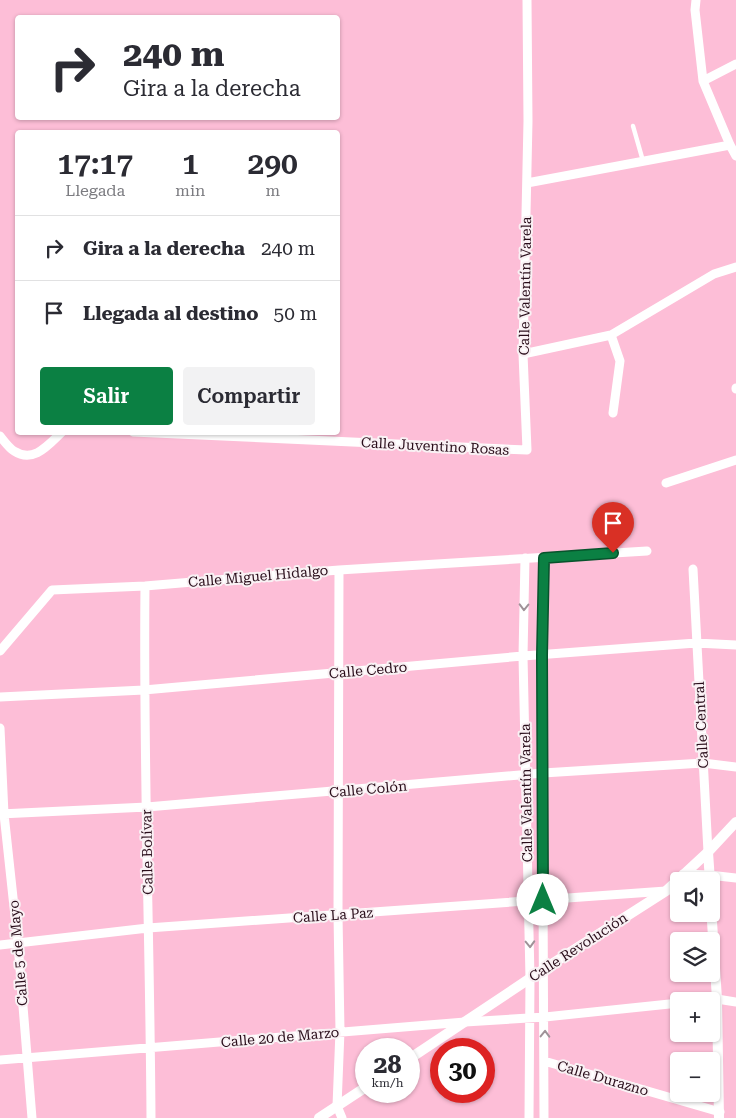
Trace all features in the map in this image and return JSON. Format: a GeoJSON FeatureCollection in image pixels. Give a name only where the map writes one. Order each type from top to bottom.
{"type":"FeatureCollection","features":[{"type":"Feature","properties":{"kind":"street","name":"Calle Valentín Varela"},"geometry":{"type":"LineString","coordinates":[[527,0],[528,122],[523,354],[527,450]]}},
{"type":"Feature","properties":{"kind":"street"},"geometry":{"type":"LineString","coordinates":[[696,0],[695,10],[704,81],[736,156]]}},
{"type":"Feature","properties":{"kind":"street"},"geometry":{"type":"LineString","coordinates":[[704,81],[736,64]]}},
{"type":"Feature","properties":{"kind":"street"},"geometry":{"type":"LineString","coordinates":[[527,183],[730,145]]}},
{"type":"Feature","properties":{"kind":"street"},"geometry":{"type":"LineString","coordinates":[[523,354],[611,335],[714,274],[736,267]]}},
{"type":"Feature","properties":{"kind":"street"},"geometry":{"type":"LineString","coordinates":[[611,335],[620,361],[613,413]]}},
{"type":"Feature","properties":{"kind":"street"},"geometry":{"type":"LineString","coordinates":[[0,436],[14,452],[28,455],[39,454],[59,435]]}},
{"type":"Feature","properties":{"kind":"street","name":"Calle Juventino Rosas"},"geometry":{"type":"LineString","coordinates":[[199,435],[527,450]]}},
{"type":"Feature","properties":{"kind":"street"},"geometry":{"type":"LineString","coordinates":[[666,483],[736,460]]}},
{"type":"Feature","properties":{"kind":"street","name":"Calle Miguel Hidalgo"},"geometry":{"type":"LineString","coordinates":[[0,652],[52,590],[145,586],[339,570],[647,551]]}},
{"type":"Feature","properties":{"kind":"street","name":"Calle Valentín Varela"},"geometry":{"type":"LineString","coordinates":[[524,558],[523,656],[530,978],[529,1118]]}},
{"type":"Feature","properties":{"kind":"street","name":"Calle Valentín Varela"},"geometry":{"type":"LineString","coordinates":[[544,558],[542,655],[544,1118]]}},
{"type":"Feature","properties":{"kind":"street","name":"Calle Central"},"geometry":{"type":"LineString","coordinates":[[693,569],[709,872]]}},
{"type":"Feature","properties":{"kind":"street"},"geometry":{"type":"LineString","coordinates":[[339,570],[338,915],[340,1031],[337,1106],[342,1118]]}},
{"type":"Feature","properties":{"kind":"street","name":"Calle Bolívar"},"geometry":{"type":"LineString","coordinates":[[145,586],[144,690],[151,1118]]}},
{"type":"Feature","properties":{"kind":"street","name":"Calle Cedro"},"geometry":{"type":"LineString","coordinates":[[0,697],[144,690],[523,656],[696,643],[736,645]]}},
{"type":"Feature","properties":{"kind":"street","name":"Calle 5 de Mayo"},"geometry":{"type":"LineString","coordinates":[[0,728],[2,814],[18,944],[32,1118]]}},
{"type":"Feature","properties":{"kind":"street","name":"Calle Colón"},"geometry":{"type":"LineString","coordinates":[[2,814],[147,807],[527,775],[703,763],[736,767]]}},
{"type":"Feature","properties":{"kind":"street","name":"Calle Revolución"},"geometry":{"type":"LineString","coordinates":[[685,872],[708,852],[736,822]]}},
{"type":"Feature","properties":{"kind":"street"},"geometry":{"type":"LineString","coordinates":[[720,878],[736,878]]}},
{"type":"Feature","properties":{"kind":"street","name":"Calle Revolución"},"geometry":{"type":"LineString","coordinates":[[420,1052],[670,887]]}},
{"type":"Feature","properties":{"kind":"street","name":"Calle La Paz"},"geometry":{"type":"LineString","coordinates":[[0,945],[148,928],[666,891]]}},
{"type":"Feature","properties":{"kind":"street"},"geometry":{"type":"LineString","coordinates":[[712,922],[717,992]]}},
{"type":"Feature","properties":{"kind":"street"},"geometry":{"type":"LineString","coordinates":[[720,999],[736,1002]]}},
{"type":"Feature","properties":{"kind":"street","name":"Calle 20 de Marzo"},"geometry":{"type":"LineString","coordinates":[[0,1060],[340,1031],[545,1017],[670,1004]]}},
{"type":"Feature","properties":{"kind":"street"},"geometry":{"type":"LineString","coordinates":[[718,1042],[720,1115]]}},
{"type":"Feature","properties":{"kind":"street","name":"Calle Durazno"},"geometry":{"type":"LineString","coordinates":[[544,1061],[720,1115]]}},
{"type":"Feature","properties":{"kind":"street"},"geometry":{"type":"LineString","coordinates":[[319,1118],[355,1094]]}},
{"type":"Feature","properties":{"kind":"lane"},"geometry":{"type":"LineString","coordinates":[[634,126],[644,162]]}},
{"type":"Feature","properties":{"kind":"route"},"geometry":{"type":"LineString","coordinates":[[543,900],[542,655],[544,558],[613,553]]}}]}
